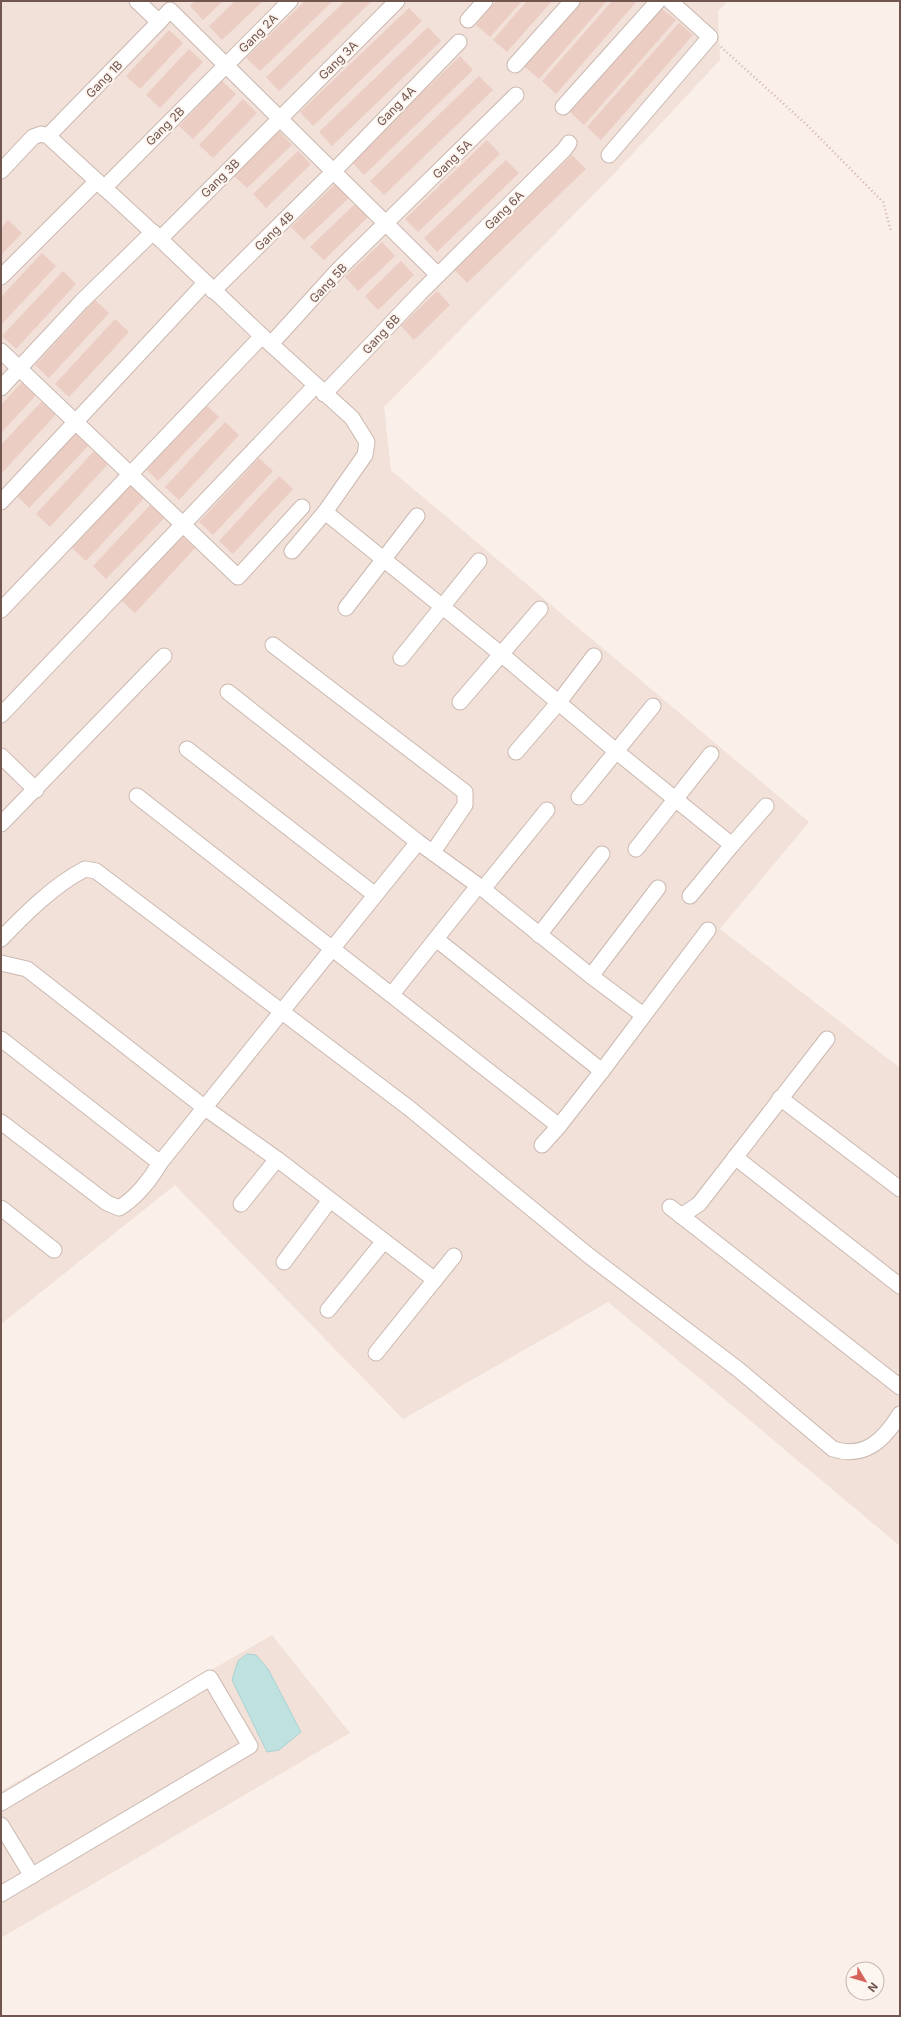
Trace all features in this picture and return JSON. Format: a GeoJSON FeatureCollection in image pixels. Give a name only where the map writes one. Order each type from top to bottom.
{"type":"FeatureCollection","features":[{"type":"Feature","properties":{"kind":"street"},"geometry":{"type":"LineString","coordinates":[[137,1],[160,22]]}},
{"type":"Feature","properties":{"kind":"street","name":"Gang 2A"},"geometry":{"type":"LineString","coordinates":[[226,65],[290,1]]}},
{"type":"Feature","properties":{"kind":"street","name":"Gang 3A"},"geometry":{"type":"LineString","coordinates":[[280,118],[396,1]]}},
{"type":"Feature","properties":{"kind":"street"},"geometry":{"type":"LineString","coordinates":[[468,20],[485,1]]}},
{"type":"Feature","properties":{"kind":"street"},"geometry":{"type":"LineString","coordinates":[[515,65],[572,1]]}},
{"type":"Feature","properties":{"kind":"street"},"geometry":{"type":"LineString","coordinates":[[563,107],[658,1]]}},
{"type":"Feature","properties":{"kind":"street"},"geometry":{"type":"LineString","coordinates":[[609,155],[710,37],[670,1]]}},
{"type":"Feature","properties":{"kind":"street"},"geometry":{"type":"LineString","coordinates":[[175,6],[226,65],[438,275]]}},
{"type":"Feature","properties":{"kind":"street","name":"Gang 1B"},"geometry":{"type":"LineString","coordinates":[[48,136],[175,6]]}},
{"type":"Feature","properties":{"kind":"street","name":"Gang 4A"},"geometry":{"type":"LineString","coordinates":[[334,171],[459,42]]}},
{"type":"Feature","properties":{"kind":"street","name":"Gang 2B"},"geometry":{"type":"LineString","coordinates":[[1,277],[226,65]]}},
{"type":"Feature","properties":{"kind":"street","name":"Gang 5A"},"geometry":{"type":"LineString","coordinates":[[387,224],[516,95]]}},
{"type":"Feature","properties":{"kind":"street","name":"Gang 3B"},"geometry":{"type":"LineString","coordinates":[[1,388],[82,301],[156,236],[280,118]]}},
{"type":"Feature","properties":{"kind":"street"},"geometry":{"type":"LineString","coordinates":[[1,171],[33,137],[41,134],[48,136],[266,340],[352,418],[366,442],[365,455],[325,512],[292,551]]}},
{"type":"Feature","properties":{"kind":"street","name":"Gang 6A"},"geometry":{"type":"LineString","coordinates":[[438,275],[569,144]]}},
{"type":"Feature","properties":{"kind":"street","name":"Gang 4B"},"geometry":{"type":"LineString","coordinates":[[1,502],[75,422],[209,287],[334,171]]}},
{"type":"Feature","properties":{"kind":"street","name":"Gang 5B"},"geometry":{"type":"LineString","coordinates":[[1,610],[67,542],[129,474],[387,224]]}},
{"type":"Feature","properties":{"kind":"street","name":"Gang 6B"},"geometry":{"type":"LineString","coordinates":[[1,715],[182,525],[438,275]]}},
{"type":"Feature","properties":{"kind":"street"},"geometry":{"type":"LineString","coordinates":[[1,351],[182,525],[238,576],[302,507]]}},
{"type":"Feature","properties":{"kind":"street"},"geometry":{"type":"LineString","coordinates":[[325,512],[501,654],[675,800],[732,845]]}},
{"type":"Feature","properties":{"kind":"street"},"geometry":{"type":"LineString","coordinates":[[346,608],[417,516]]}},
{"type":"Feature","properties":{"kind":"street"},"geometry":{"type":"LineString","coordinates":[[401,658],[479,562]]}},
{"type":"Feature","properties":{"kind":"street"},"geometry":{"type":"LineString","coordinates":[[460,702],[540,609]]}},
{"type":"Feature","properties":{"kind":"street"},"geometry":{"type":"LineString","coordinates":[[273,645],[465,792],[465,805],[433,852]]}},
{"type":"Feature","properties":{"kind":"street"},"geometry":{"type":"LineString","coordinates":[[1,824],[36,790],[164,656]]}},
{"type":"Feature","properties":{"kind":"street"},"geometry":{"type":"LineString","coordinates":[[516,752],[559,702],[594,656]]}},
{"type":"Feature","properties":{"kind":"street"},"geometry":{"type":"LineString","coordinates":[[228,692],[418,842],[480,888],[590,976],[643,1015]]}},
{"type":"Feature","properties":{"kind":"street"},"geometry":{"type":"LineString","coordinates":[[579,797],[653,706]]}},
{"type":"Feature","properties":{"kind":"street"},"geometry":{"type":"LineString","coordinates":[[187,749],[374,894]]}},
{"type":"Feature","properties":{"kind":"street"},"geometry":{"type":"LineString","coordinates":[[636,849],[711,754]]}},
{"type":"Feature","properties":{"kind":"street"},"geometry":{"type":"LineString","coordinates":[[1,756],[36,790]]}},
{"type":"Feature","properties":{"kind":"street"},"geometry":{"type":"LineString","coordinates":[[137,796],[560,1126]]}},
{"type":"Feature","properties":{"kind":"street"},"geometry":{"type":"LineString","coordinates":[[690,896],[766,806]]}},
{"type":"Feature","properties":{"kind":"street"},"geometry":{"type":"LineString","coordinates":[[392,994],[436,939],[547,810]]}},
{"type":"Feature","properties":{"kind":"street"},"geometry":{"type":"LineString","coordinates":[[1,1122],[107,1203],[119,1208],[126,1204],[154,1172],[374,894],[418,842]]}},
{"type":"Feature","properties":{"kind":"street"},"geometry":{"type":"LineString","coordinates":[[539,935],[602,854]]}},
{"type":"Feature","properties":{"kind":"street"},"geometry":{"type":"LineString","coordinates":[[1,939],[18,921],[72,876],[85,869],[96,871],[409,1108],[588,1255],[739,1370],[833,1449],[846,1453],[856,1452],[878,1443],[900,1414]]}},
{"type":"Feature","properties":{"kind":"street"},"geometry":{"type":"LineString","coordinates":[[590,976],[658,888]]}},
{"type":"Feature","properties":{"kind":"street"},"geometry":{"type":"LineString","coordinates":[[542,1145],[560,1126],[708,930]]}},
{"type":"Feature","properties":{"kind":"street"},"geometry":{"type":"LineString","coordinates":[[436,939],[602,1071]]}},
{"type":"Feature","properties":{"kind":"street"},"geometry":{"type":"LineString","coordinates":[[1,963],[27,969],[205,1108],[277,1159],[435,1280]]}},
{"type":"Feature","properties":{"kind":"street"},"geometry":{"type":"LineString","coordinates":[[1,1039],[160,1163]]}},
{"type":"Feature","properties":{"kind":"street"},"geometry":{"type":"LineString","coordinates":[[827,1039],[698,1204],[676,1211],[900,1387]]}},
{"type":"Feature","properties":{"kind":"street"},"geometry":{"type":"LineString","coordinates":[[780,1098],[900,1189]]}},
{"type":"Feature","properties":{"kind":"street"},"geometry":{"type":"LineString","coordinates":[[735,1157],[900,1286]]}},
{"type":"Feature","properties":{"kind":"street"},"geometry":{"type":"LineString","coordinates":[[241,1204],[277,1159]]}},
{"type":"Feature","properties":{"kind":"street"},"geometry":{"type":"LineString","coordinates":[[284,1262],[330,1200]]}},
{"type":"Feature","properties":{"kind":"street"},"geometry":{"type":"LineString","coordinates":[[1,1208],[54,1250]]}},
{"type":"Feature","properties":{"kind":"street"},"geometry":{"type":"LineString","coordinates":[[328,1310],[384,1241]]}},
{"type":"Feature","properties":{"kind":"street"},"geometry":{"type":"LineString","coordinates":[[376,1353],[454,1256]]}},
{"type":"Feature","properties":{"kind":"street"},"geometry":{"type":"LineString","coordinates":[[1,1803],[210,1678],[250,1746],[1,1894]]}},
{"type":"Feature","properties":{"kind":"street"},"geometry":{"type":"LineString","coordinates":[[1,1824],[32,1876]]}},
{"type":"Feature","properties":{"kind":"path"},"geometry":{"type":"LineString","coordinates":[[710,37],[807,125],[883,202],[891,231]]}},
{"type":"Feature","properties":{"kind":"shaded area"},"geometry":{"type":"Polygon","coordinates":[[[1,1],[728,1],[718,11],[720,60],[609,179],[384,407],[391,470],[809,822],[720,929],[900,1068],[900,1546],[608,1302],[403,1419],[175,1185],[1,1324],[1,1]]]}},
{"type":"Feature","properties":{"kind":"shaded area"},"geometry":{"type":"Polygon","coordinates":[[[272,1635],[350,1733],[1,1938],[1,1791],[272,1635]]]}},
{"type":"Feature","properties":{"kind":"water"},"geometry":{"type":"Polygon","coordinates":[[[247,1654],[256,1655],[268,1669],[301,1732],[279,1750],[267,1752],[232,1680],[238,1661],[247,1654]]]}},
{"type":"Feature","properties":{"kind":"building"},"geometry":{"type":"Polygon","coordinates":[[[195,1],[223,1],[203,20],[190,6],[195,1]]]}},
{"type":"Feature","properties":{"kind":"building"},"geometry":{"type":"Polygon","coordinates":[[[235,1],[263,1],[222,40],[209,26],[235,1]]]}},
{"type":"Feature","properties":{"kind":"building"},"geometry":{"type":"Polygon","coordinates":[[[305,1],[333,1],[260,71],[246,58],[305,1]]]}},
{"type":"Feature","properties":{"kind":"building"},"geometry":{"type":"Polygon","coordinates":[[[345,1],[372,1],[279,91],[266,77],[345,1]]]}},
{"type":"Feature","properties":{"kind":"building"},"geometry":{"type":"Polygon","coordinates":[[[496,1],[522,1],[490,37],[476,25],[496,1]]]}},
{"type":"Feature","properties":{"kind":"building"},"geometry":{"type":"Polygon","coordinates":[[[527,1],[552,1],[507,52],[493,40],[527,1]]]}},
{"type":"Feature","properties":{"kind":"building"},"geometry":{"type":"Polygon","coordinates":[[[581,1],[607,1],[539,79],[524,66],[581,1]]]}},
{"type":"Feature","properties":{"kind":"building"},"geometry":{"type":"Polygon","coordinates":[[[612,1],[637,1],[556,94],[542,81],[612,1]]]}},
{"type":"Feature","properties":{"kind":"building"},"geometry":{"type":"Polygon","coordinates":[[[409,8],[422,21],[313,126],[300,112],[409,8]]]}},
{"type":"Feature","properties":{"kind":"building"},"geometry":{"type":"Polygon","coordinates":[[[661,8],[676,20],[584,125],[570,112],[661,8]]]}},
{"type":"Feature","properties":{"kind":"building"},"geometry":{"type":"Polygon","coordinates":[[[679,23],[693,35],[601,140],[587,127],[679,23]]]}},
{"type":"Feature","properties":{"kind":"building"},"geometry":{"type":"Polygon","coordinates":[[[428,27],[441,41],[332,146],[319,132],[428,27]]]}},
{"type":"Feature","properties":{"kind":"building"},"geometry":{"type":"Polygon","coordinates":[[[169,30],[183,43],[140,89],[126,76],[169,30]]]}},
{"type":"Feature","properties":{"kind":"building"},"geometry":{"type":"Polygon","coordinates":[[[189,49],[203,62],[160,108],[146,95],[189,49]]]}},
{"type":"Feature","properties":{"kind":"building"},"geometry":{"type":"Polygon","coordinates":[[[460,56],[473,70],[364,175],[351,161],[460,56]]]}},
{"type":"Feature","properties":{"kind":"building"},"geometry":{"type":"Polygon","coordinates":[[[479,76],[493,90],[384,195],[370,181],[479,76]]]}},
{"type":"Feature","properties":{"kind":"building"},"geometry":{"type":"Polygon","coordinates":[[[222,81],[236,94],[193,139],[179,126],[222,81]]]}},
{"type":"Feature","properties":{"kind":"building"},"geometry":{"type":"Polygon","coordinates":[[[243,99],[257,113],[213,158],[199,145],[243,99]]]}},
{"type":"Feature","properties":{"kind":"building"},"geometry":{"type":"Polygon","coordinates":[[[279,131],[292,145],[247,188],[233,175],[279,131]]]}},
{"type":"Feature","properties":{"kind":"building"},"geometry":{"type":"Polygon","coordinates":[[[487,140],[500,154],[418,232],[405,219],[487,140]]]}},
{"type":"Feature","properties":{"kind":"building"},"geometry":{"type":"Polygon","coordinates":[[[298,151],[311,164],[266,208],[253,194],[298,151]]]}},
{"type":"Feature","properties":{"kind":"building"},"geometry":{"type":"Polygon","coordinates":[[[572,155],[586,169],[467,283],[454,269],[572,155]]]}},
{"type":"Feature","properties":{"kind":"building"},"geometry":{"type":"Polygon","coordinates":[[[506,160],[519,173],[437,252],[424,238],[506,160]]]}},
{"type":"Feature","properties":{"kind":"building"},"geometry":{"type":"Polygon","coordinates":[[[336,183],[350,197],[304,240],[291,227],[336,183]]]}},
{"type":"Feature","properties":{"kind":"building"},"geometry":{"type":"Polygon","coordinates":[[[356,203],[369,216],[324,260],[310,247],[356,203]]]}},
{"type":"Feature","properties":{"kind":"building"},"geometry":{"type":"Polygon","coordinates":[[[8,220],[22,233],[1,255],[1,228],[8,220]]]}},
{"type":"Feature","properties":{"kind":"building"},"geometry":{"type":"Polygon","coordinates":[[[382,242],[395,256],[358,291],[345,277],[382,242]]]}},
{"type":"Feature","properties":{"kind":"building"},"geometry":{"type":"Polygon","coordinates":[[[42,253],[56,266],[1,325],[1,297],[42,253]]]}},
{"type":"Feature","properties":{"kind":"building"},"geometry":{"type":"Polygon","coordinates":[[[401,261],[414,275],[378,310],[365,296],[401,261]]]}},
{"type":"Feature","properties":{"kind":"building"},"geometry":{"type":"Polygon","coordinates":[[[63,271],[76,284],[16,349],[2,336],[63,271]]]}},
{"type":"Feature","properties":{"kind":"building"},"geometry":{"type":"Polygon","coordinates":[[[437,291],[450,305],[414,340],[401,326],[437,291]]]}},
{"type":"Feature","properties":{"kind":"building"},"geometry":{"type":"Polygon","coordinates":[[[95,300],[109,313],[49,378],[35,365],[95,300]]]}},
{"type":"Feature","properties":{"kind":"building"},"geometry":{"type":"Polygon","coordinates":[[[115,319],[129,332],[69,397],[55,384],[115,319]]]}},
{"type":"Feature","properties":{"kind":"building"},"geometry":{"type":"Polygon","coordinates":[[[24,380],[38,393],[1,433],[1,405],[24,380]]]}},
{"type":"Feature","properties":{"kind":"building"},"geometry":{"type":"Polygon","coordinates":[[[44,399],[58,412],[1,474],[1,445],[44,399]]]}},
{"type":"Feature","properties":{"kind":"building"},"geometry":{"type":"Polygon","coordinates":[[[205,404],[219,417],[158,481],[145,468],[205,404]]]}},
{"type":"Feature","properties":{"kind":"building"},"geometry":{"type":"Polygon","coordinates":[[[225,422],[239,435],[179,500],[165,487],[225,422]]]}},
{"type":"Feature","properties":{"kind":"building"},"geometry":{"type":"Polygon","coordinates":[[[76,431],[90,444],[29,508],[16,495],[76,431]]]}},
{"type":"Feature","properties":{"kind":"building"},"geometry":{"type":"Polygon","coordinates":[[[96,449],[110,462],[50,527],[36,514],[96,449]]]}},
{"type":"Feature","properties":{"kind":"building"},"geometry":{"type":"Polygon","coordinates":[[[259,458],[273,471],[213,535],[199,522],[259,458]]]}},
{"type":"Feature","properties":{"kind":"building"},"geometry":{"type":"Polygon","coordinates":[[[279,476],[293,489],[233,554],[219,541],[279,476]]]}},
{"type":"Feature","properties":{"kind":"building"},"geometry":{"type":"Polygon","coordinates":[[[132,483],[146,496],[86,561],[72,548],[132,483]]]}},
{"type":"Feature","properties":{"kind":"building"},"geometry":{"type":"Polygon","coordinates":[[[153,502],[167,515],[106,579],[93,566],[153,502]]]}},
{"type":"Feature","properties":{"kind":"building"},"geometry":{"type":"Polygon","coordinates":[[[181,535],[195,548],[135,613],[121,600],[181,535]]]}}]}
